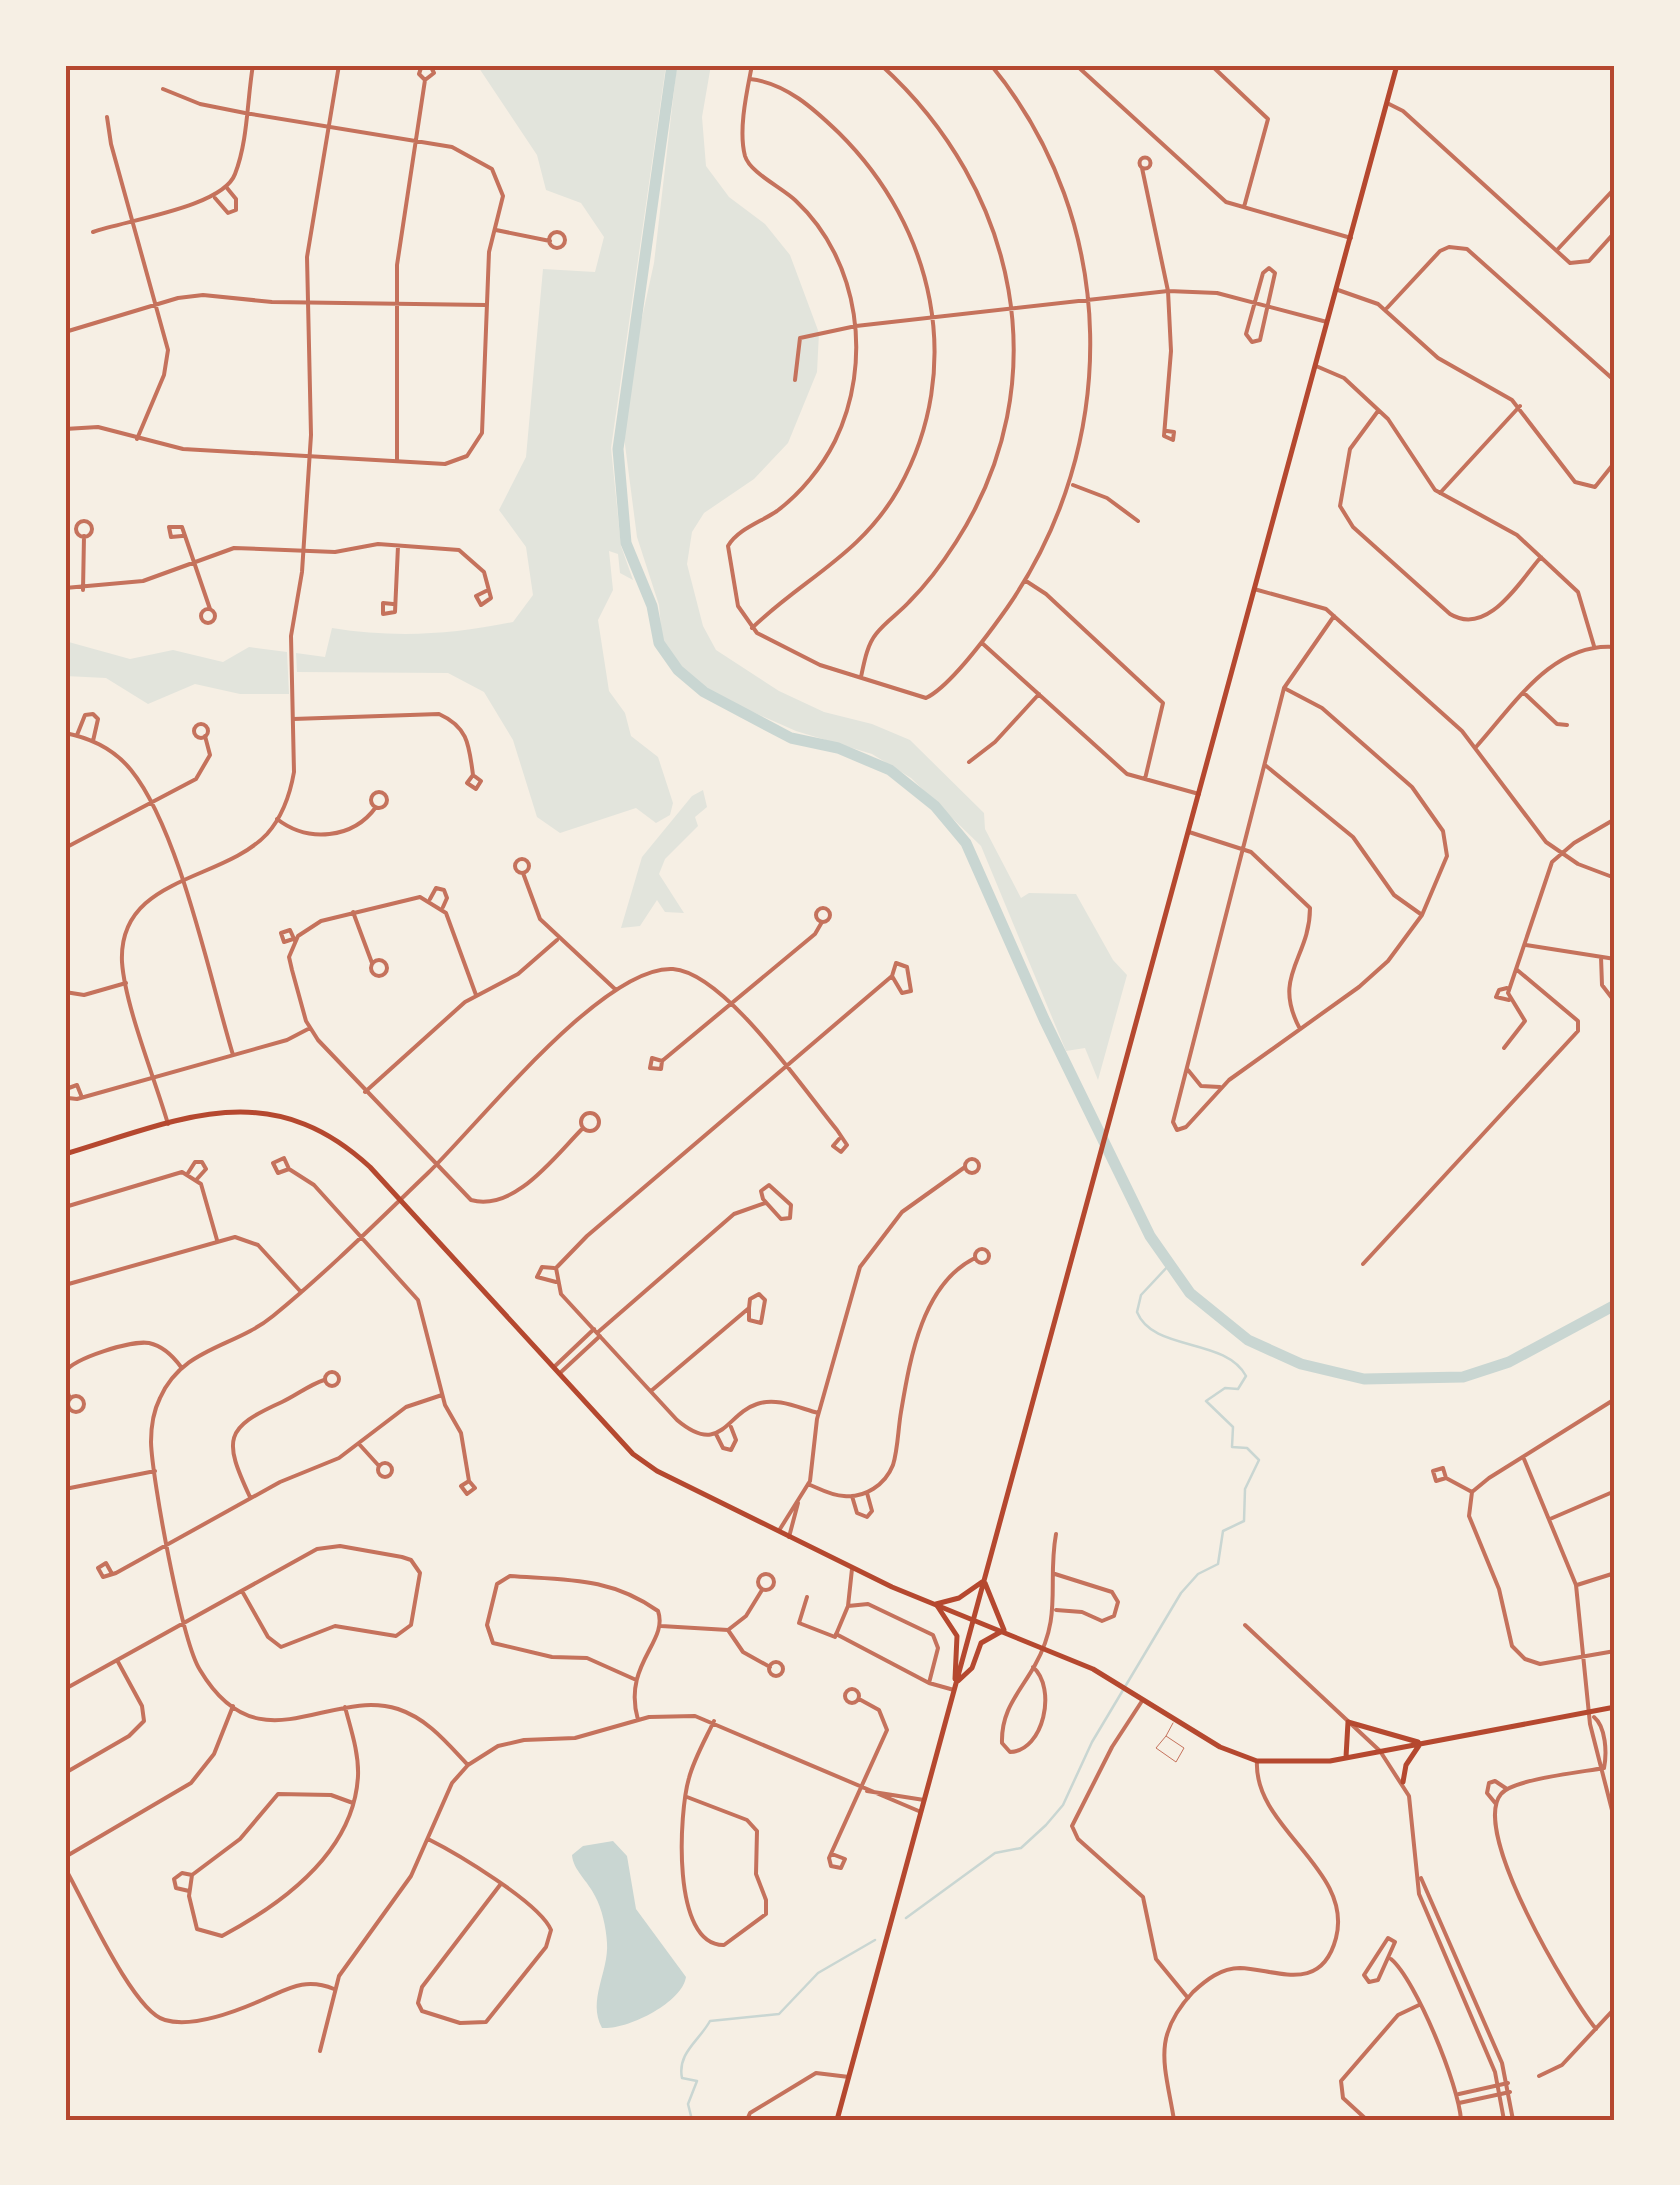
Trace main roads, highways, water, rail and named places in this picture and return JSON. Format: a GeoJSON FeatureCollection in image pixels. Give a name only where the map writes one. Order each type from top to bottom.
{"type":"FeatureCollection","features":[{"type":"Feature","properties":{"kind":"main road"},"geometry":{"type":"LineString","coordinates":[[837,2120],[1397,65]]}},
{"type":"Feature","properties":{"kind":"main road"},"geometry":{"type":"LineString","coordinates":[[65,1154],[168,1124],[240,1109],[297,1119],[350,1149],[400,1198],[633,1454],[657,1471],[852,1569],[1043,1646],[1256,1761],[1291,1764],[1346,1757],[1615,1707]]}},
{"type":"Feature","properties":{"kind":"main road"},"geometry":{"type":"LineString","coordinates":[[936,1604],[959,1598],[984,1580]]}},
{"type":"Feature","properties":{"kind":"main road"},"geometry":{"type":"LineString","coordinates":[[984,1580],[1004,1630]]}},
{"type":"Feature","properties":{"kind":"main road"},"geometry":{"type":"LineString","coordinates":[[936,1604],[957,1636],[952,1666],[956,1682]]}},
{"type":"Feature","properties":{"kind":"main road"},"geometry":{"type":"LineString","coordinates":[[956,1682],[968,1674],[981,1643],[1004,1630]]}},
{"type":"Feature","properties":{"kind":"main road"},"geometry":{"type":"LineString","coordinates":[[1346,1757],[1348,1722],[1421,1743]]}},
{"type":"Feature","properties":{"kind":"main road"},"geometry":{"type":"LineString","coordinates":[[1403,1782],[1406,1765],[1421,1743]]}},
{"type":"Feature","properties":{"kind":"waterway"},"geometry":{"type":"LineString","coordinates":[[672,65],[618,449],[626,543],[652,606],[659,643],[678,670],[704,692],[791,738],[838,748],[890,770],[935,806],[966,843],[1044,1019],[1150,1236],[1190,1293],[1248,1340],[1301,1364],[1364,1379],[1463,1377],[1509,1362],[1615,1305]]}},
{"type":"Feature","properties":{"kind":"waterway"},"geometry":{"type":"LineString","coordinates":[[906,1918],[995,1853],[1021,1848],[1046,1825],[1063,1805],[1092,1742],[1181,1593],[1198,1574],[1218,1564],[1223,1531],[1244,1521],[1245,1489],[1259,1460],[1247,1448],[1232,1447],[1233,1427],[1206,1401],[1225,1388],[1238,1389],[1246,1376],[1222,1355],[1158,1333],[1145,1325],[1137,1312],[1141,1295],[1170,1264]]}},
{"type":"Feature","properties":{"kind":"waterway"},"geometry":{"type":"LineString","coordinates":[[692,2120],[688,2104],[697,2081],[682,2078],[681,2069],[690,2048],[710,2021],[779,2014],[818,1973],[875,1940]]}}]}
